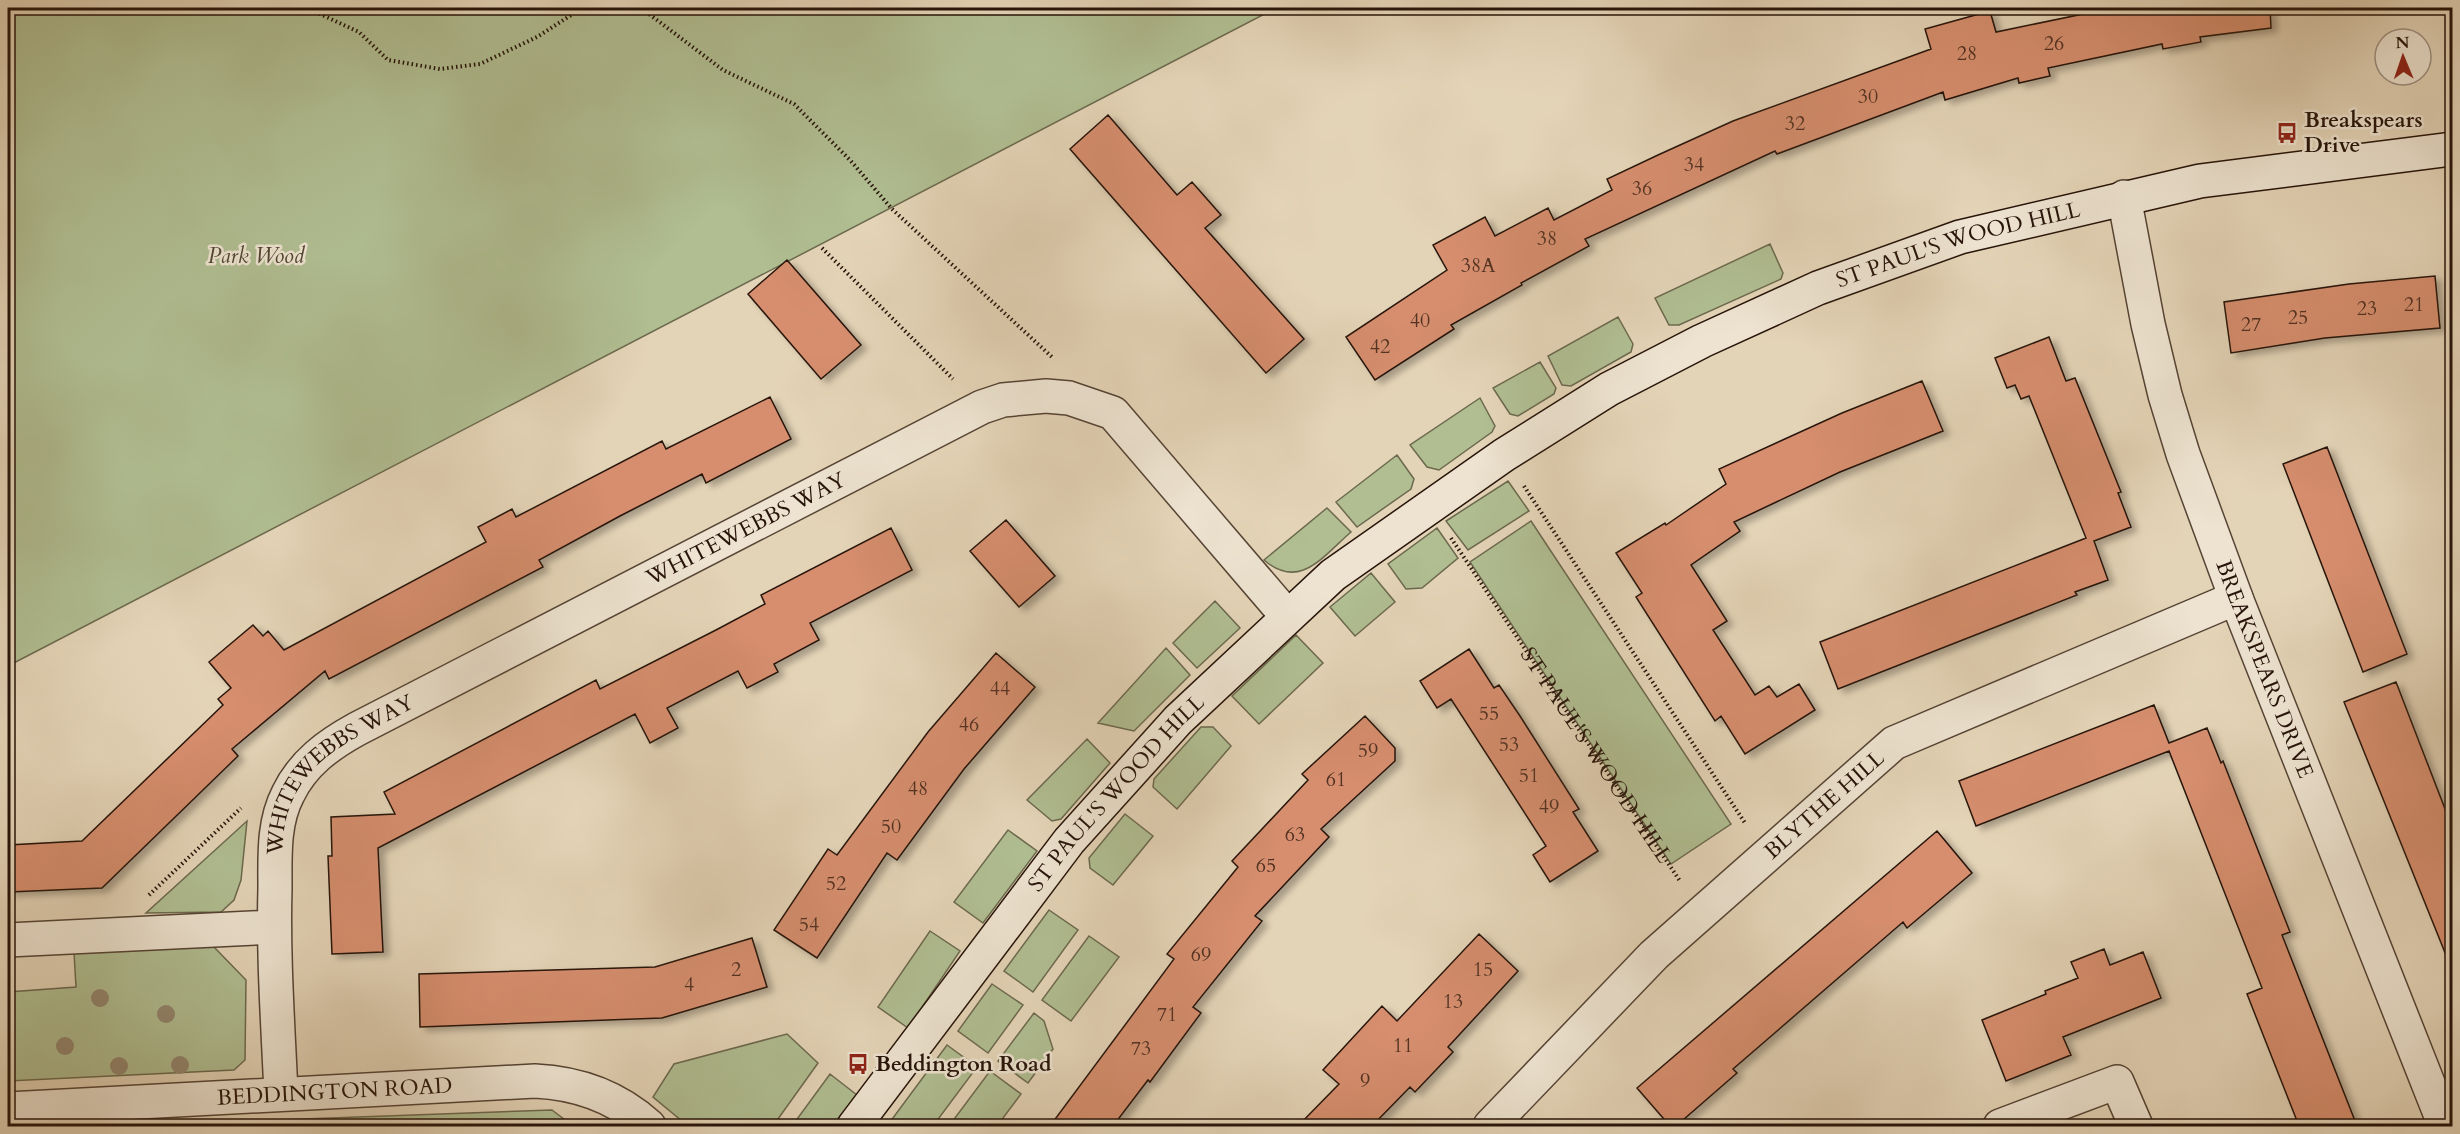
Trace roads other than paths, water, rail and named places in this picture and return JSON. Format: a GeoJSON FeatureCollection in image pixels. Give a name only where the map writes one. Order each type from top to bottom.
{"type":"FeatureCollection","features":[{"type":"Feature","properties":{"kind":"street","name":"ST PAUL'S WOOD HILL"},"geometry":{"type":"LineString","coordinates":[[854,1126],[1069,841],[1178,720],[1333,575],[1504,455],[1610,389],[1702,340],[1818,288],[1960,237],[2124,197],[2231,176],[2452,149]]}},
{"type":"Feature","properties":{"kind":"street","name":"BREAKSPEARS DRIVE"},"geometry":{"type":"LineString","coordinates":[[2124,197],[2136,264],[2165,395],[2183,454],[2236,598],[2445,1126]]}},
{"type":"Feature","properties":{"kind":"street","name":"WHITEWEBBS WAY"},"geometry":{"type":"LineString","coordinates":[[281,1094],[274,927],[276,835],[280,814],[288,794],[315,757],[334,741],[982,407],[1003,400],[1046,396],[1069,399],[1113,413],[1287,616]]}},
{"type":"Feature","properties":{"kind":"street","name":"BLYTHE HILL"},"geometry":{"type":"LineString","coordinates":[[1490,1126],[1654,955],[1894,744],[2236,598]]}},
{"type":"Feature","properties":{"kind":"street"},"geometry":{"type":"LineString","coordinates":[[8,940],[274,927]]}},
{"type":"Feature","properties":{"kind":"street","name":"BEDDINGTON ROAD"},"geometry":{"type":"LineString","coordinates":[[8,1109],[524,1082],[563,1083],[588,1090],[618,1104],[649,1126]]}},
{"type":"Feature","properties":{"kind":"street"},"geometry":{"type":"LineString","coordinates":[[2000,1126],[2117,1082],[2136,1126]]}},
{"type":"Feature","properties":{"kind":"place","name":"Breakspears Drive"},"geometry":{"type":"Point","coordinates":[2287,133]}},
{"type":"Feature","properties":{"kind":"place","name":"Beddington Road"},"geometry":{"type":"Point","coordinates":[858,1064]}},
{"type":"Feature","properties":{"kind":"park label","name":"Park Wood"},"geometry":{"type":"Point","coordinates":[256,256]}}]}
